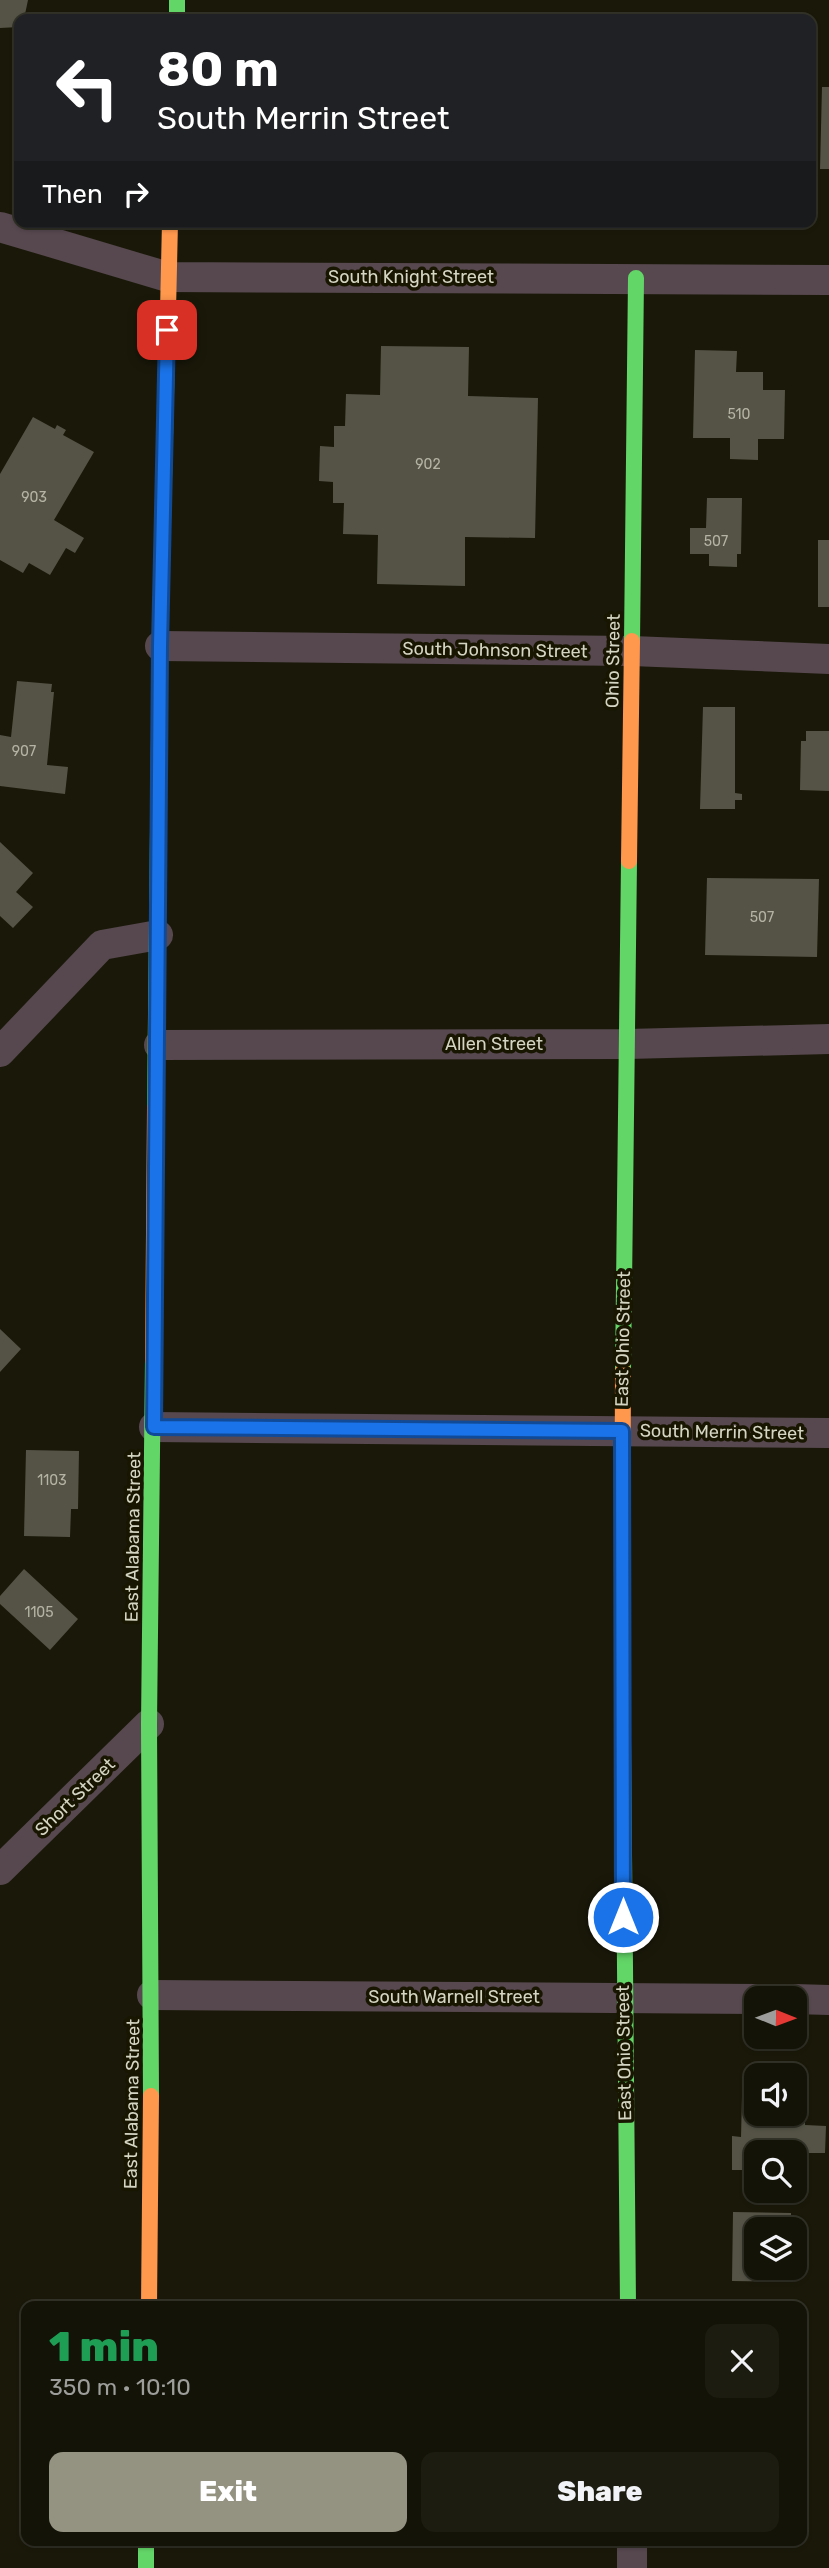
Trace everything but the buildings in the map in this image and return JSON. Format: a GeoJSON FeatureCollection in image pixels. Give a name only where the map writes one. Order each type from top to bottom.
{"type":"FeatureCollection","features":[{"type":"Feature","properties":{"kind":"street","name":"South Knight Street"},"geometry":{"type":"LineString","coordinates":[[18,228],[168,277],[829,280]]}},
{"type":"Feature","properties":{"kind":"street","name":"East Alabama Street"},"geometry":{"type":"LineString","coordinates":[[149,2301],[152,1995],[149,1724],[159,1045],[160,646],[170,228]]}},
{"type":"Feature","properties":{"kind":"street","name":"Ohio Street"},"geometry":{"type":"LineString","coordinates":[[628,1044],[636,278]]}},
{"type":"Feature","properties":{"kind":"street","name":"South Johnson Street"},"geometry":{"type":"LineString","coordinates":[[160,646],[632,651],[829,659]]}},
{"type":"Feature","properties":{"kind":"street"},"geometry":{"type":"LineString","coordinates":[[0,1052],[102,945],[158,935]]}},
{"type":"Feature","properties":{"kind":"street","name":"Allen Street"},"geometry":{"type":"LineString","coordinates":[[159,1045],[628,1044],[829,1039]]}},
{"type":"Feature","properties":{"kind":"street","name":"East Ohio Street"},"geometry":{"type":"LineString","coordinates":[[628,1044],[622,1431],[623,1998],[628,2301]]}},
{"type":"Feature","properties":{"kind":"street","name":"South Merrin Street"},"geometry":{"type":"LineString","coordinates":[[154,1427],[829,1433]]}},
{"type":"Feature","properties":{"kind":"street","name":"Short Street"},"geometry":{"type":"LineString","coordinates":[[0,1870],[149,1724]]}},
{"type":"Feature","properties":{"kind":"street","name":"South Warnell Street"},"geometry":{"type":"LineString","coordinates":[[152,1995],[744,1999]]}},
{"type":"Feature","properties":{"kind":"street"},"geometry":{"type":"LineString","coordinates":[[807,1999],[829,2000]]}},
{"type":"Feature","properties":{"kind":"street"},"geometry":{"type":"LineString","coordinates":[[146,2546],[146,2568]]}},
{"type":"Feature","properties":{"kind":"street"},"geometry":{"type":"LineString","coordinates":[[632,2546],[632,2568]]}},
{"type":"Feature","properties":{"kind":"traffic: fast"},"geometry":{"type":"LineString","coordinates":[[177,0],[177,14]]}},
{"type":"Feature","properties":{"kind":"traffic: fast"},"geometry":{"type":"LineString","coordinates":[[632,641],[636,278]]}},
{"type":"Feature","properties":{"kind":"traffic: fast"},"geometry":{"type":"LineString","coordinates":[[155,1108],[160,646],[168,311]]}},
{"type":"Feature","properties":{"kind":"traffic: fast"},"geometry":{"type":"LineString","coordinates":[[623,1371],[629,861]]}},
{"type":"Feature","properties":{"kind":"traffic: fast"},"geometry":{"type":"LineString","coordinates":[[151,2096],[149,1724],[153,1360]]}},
{"type":"Feature","properties":{"kind":"traffic: fast"},"geometry":{"type":"LineString","coordinates":[[622,1628],[628,2301]]}},
{"type":"Feature","properties":{"kind":"traffic: fast"},"geometry":{"type":"LineString","coordinates":[[146,2546],[146,2568]]}},
{"type":"Feature","properties":{"kind":"traffic: slow"},"geometry":{"type":"LineString","coordinates":[[168,311],[170,228]]}},
{"type":"Feature","properties":{"kind":"traffic: slow"},"geometry":{"type":"LineString","coordinates":[[629,861],[632,641]]}},
{"type":"Feature","properties":{"kind":"traffic: slow"},"geometry":{"type":"LineString","coordinates":[[153,1360],[155,1108]]}},
{"type":"Feature","properties":{"kind":"traffic: slow"},"geometry":{"type":"LineString","coordinates":[[622,1628],[623,1371]]}},
{"type":"Feature","properties":{"kind":"traffic: slow"},"geometry":{"type":"LineString","coordinates":[[149,2301],[151,2096]]}},
{"type":"Feature","properties":{"kind":"route"},"geometry":{"type":"LineString","coordinates":[[167,330],[160,646],[154,1427],[622,1431],[623,1917]]}}]}
